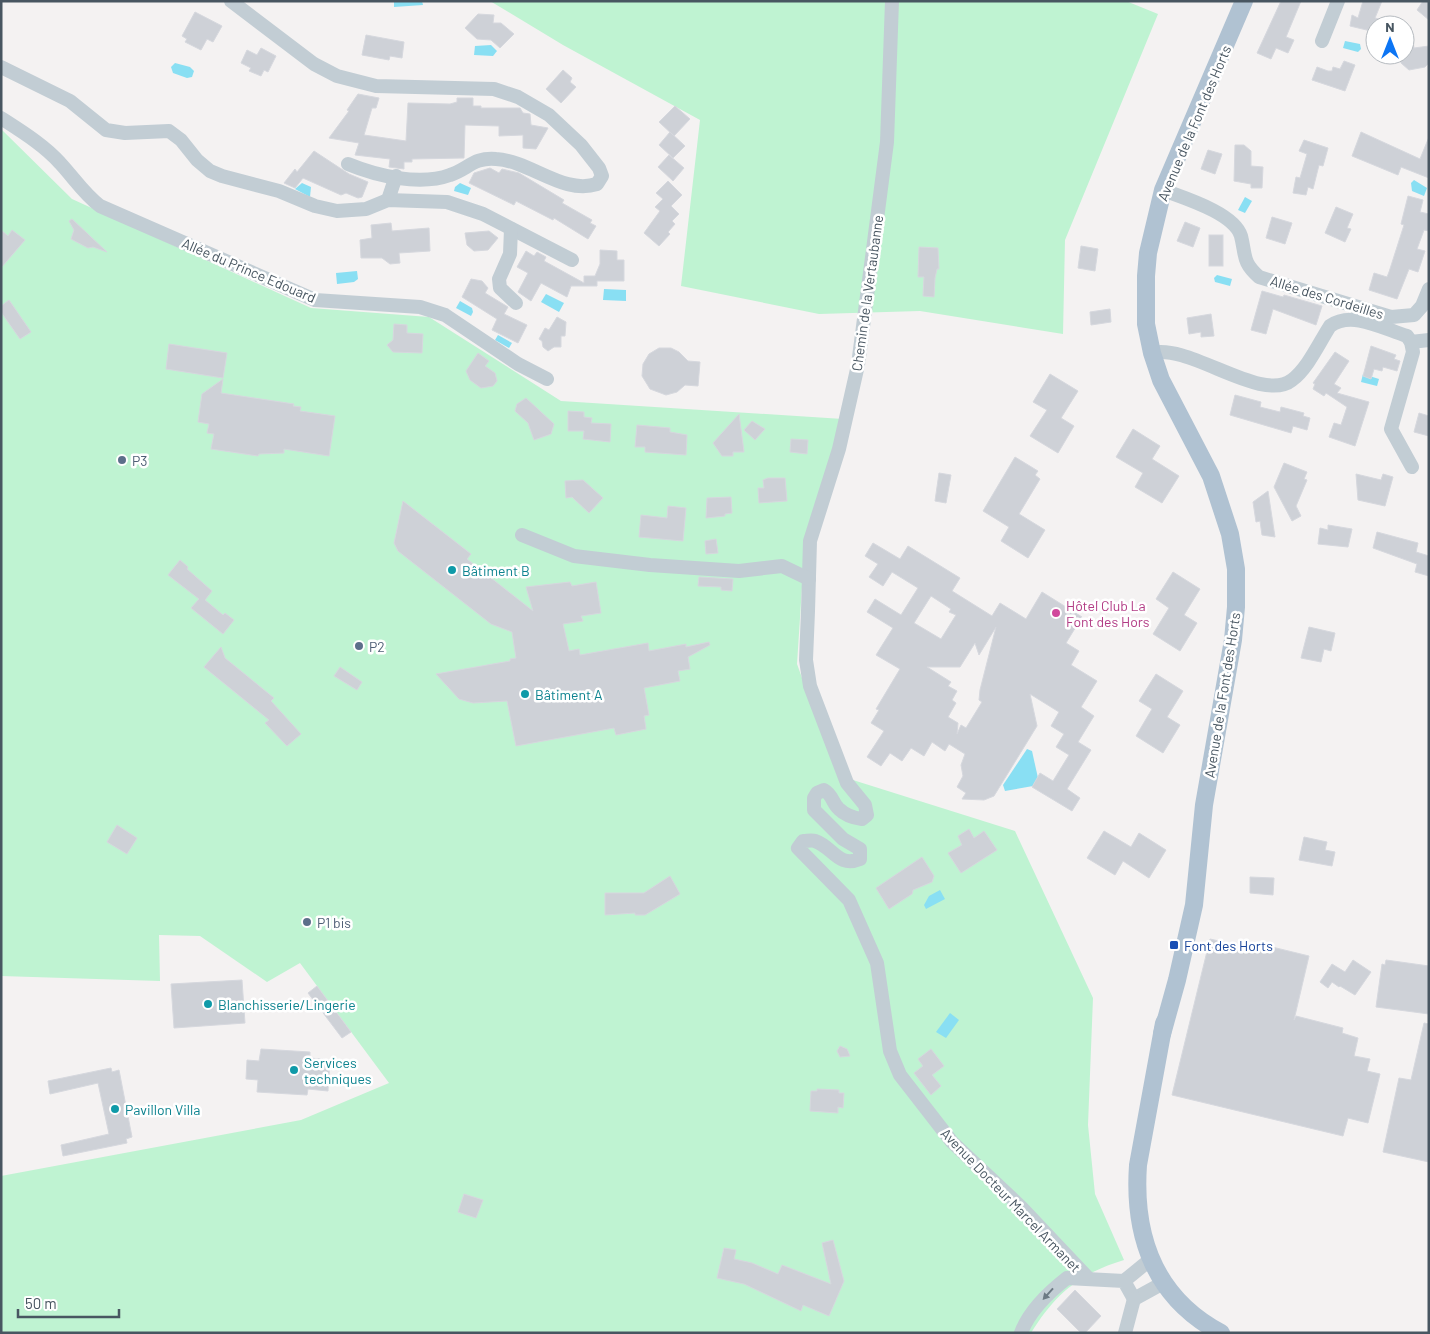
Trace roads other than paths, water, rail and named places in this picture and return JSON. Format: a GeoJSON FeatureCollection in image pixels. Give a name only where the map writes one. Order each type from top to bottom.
{"type":"FeatureCollection","features":[{"type":"Feature","properties":{"kind":"main road","name":"Avenue de la Font des Horts"},"geometry":{"type":"LineString","coordinates":[[1221,1333],[1187,1309],[1165,1282],[1151,1260],[1142,1237],[1136,1189],[1138,1165],[1162,1034],[1179,922],[1196,874],[1204,805],[1233,640],[1236,607],[1236,569],[1230,534],[1211,476],[1161,380],[1152,353],[1146,324],[1146,276],[1148,253],[1163,190],[1244,1]]}},
{"type":"Feature","properties":{"kind":"main road","name":"Avenue de la Font des Horts"},"geometry":{"type":"LineString","coordinates":[[1229,39],[1252,1]]}},
{"type":"Feature","properties":{"kind":"street"},"geometry":{"type":"LineString","coordinates":[[232,1],[314,64],[338,76],[376,86],[494,89],[518,97],[556,121],[581,145],[599,168],[602,176],[598,184],[588,188],[574,187],[520,163],[495,159],[476,160],[450,175],[429,180],[364,170],[348,164]]}},
{"type":"Feature","properties":{"kind":"street","name":"Chemin de la Vertaubanne"},"geometry":{"type":"LineString","coordinates":[[809,579],[810,542],[839,449],[858,365],[887,142],[892,1]]}},
{"type":"Feature","properties":{"kind":"street"},"geometry":{"type":"LineString","coordinates":[[1322,41],[1338,1]]}},
{"type":"Feature","properties":{"kind":"street"},"geometry":{"type":"LineString","coordinates":[[1,67],[70,101],[106,130],[125,133],[169,131],[181,140],[197,160],[210,171],[222,176],[280,191],[315,206],[337,211],[366,209],[388,200],[447,202],[483,214],[572,260]]}},
{"type":"Feature","properties":{"kind":"street","name":"Allée du Prince Edouard"},"geometry":{"type":"LineString","coordinates":[[1,118],[27,135],[59,162],[88,196],[100,206],[315,300],[420,307],[445,315],[518,364],[547,379]]}},
{"type":"Feature","properties":{"kind":"street"},"geometry":{"type":"LineString","coordinates":[[388,200],[396,176]]}},
{"type":"Feature","properties":{"kind":"street","name":"Allée des Cordeilles"},"geometry":{"type":"LineString","coordinates":[[1163,190],[1227,217],[1241,234],[1244,259],[1250,269],[1259,277],[1391,317],[1403,318],[1414,315],[1422,306],[1429,289]]}},
{"type":"Feature","properties":{"kind":"street"},"geometry":{"type":"LineString","coordinates":[[511,229],[510,254],[499,279],[500,288],[516,303]]}},
{"type":"Feature","properties":{"kind":"street"},"geometry":{"type":"LineString","coordinates":[[1152,353],[1160,351],[1181,355],[1250,381],[1279,387],[1292,380],[1302,370],[1330,326],[1337,321],[1353,319],[1407,336],[1411,342],[1413,352],[1391,429],[1412,468]]}},
{"type":"Feature","properties":{"kind":"street"},"geometry":{"type":"LineString","coordinates":[[1411,342],[1429,340]]}},
{"type":"Feature","properties":{"kind":"street"},"geometry":{"type":"LineString","coordinates":[[522,535],[574,556],[650,565],[739,571],[782,566],[809,579]]}},
{"type":"Feature","properties":{"kind":"street","name":"Avenue Docteur Marcel Armanet"},"geometry":{"type":"LineString","coordinates":[[809,579],[806,660],[810,686],[847,783],[865,805],[867,815],[862,819],[852,817],[838,809],[831,794],[824,790],[817,793],[814,798],[814,810],[843,840],[860,849],[860,859],[853,862],[842,860],[816,841],[803,841],[798,848],[849,900],[877,963],[890,1051],[900,1075],[952,1142],[1021,1207],[1089,1279],[1124,1281]]}},
{"type":"Feature","properties":{"kind":"street"},"geometry":{"type":"LineString","coordinates":[[1125,1333],[1134,1299],[1124,1281],[1151,1260]]}},
{"type":"Feature","properties":{"kind":"street"},"geometry":{"type":"LineString","coordinates":[[1021,1333],[1049,1292],[1067,1278],[1089,1279]]}},
{"type":"Feature","properties":{"kind":"street"},"geometry":{"type":"LineString","coordinates":[[1134,1299],[1165,1282]]}},
{"type":"Feature","properties":{"kind":"water"},"geometry":{"type":"Polygon","coordinates":[[[394,1],[422,1],[423,5],[394,7],[394,1]]]}},
{"type":"Feature","properties":{"kind":"water"},"geometry":{"type":"Polygon","coordinates":[[[1345,41],[1360,44],[1361,49],[1358,52],[1343,48],[1345,41]]]}},
{"type":"Feature","properties":{"kind":"water"},"geometry":{"type":"Polygon","coordinates":[[[491,45],[497,51],[493,56],[474,55],[475,46],[491,45]]]}},
{"type":"Feature","properties":{"kind":"water"},"geometry":{"type":"Polygon","coordinates":[[[175,63],[190,67],[194,71],[192,77],[187,78],[173,73],[171,67],[175,63]]]}},
{"type":"Feature","properties":{"kind":"water"},"geometry":{"type":"Polygon","coordinates":[[[1414,180],[1427,188],[1424,196],[1412,191],[1411,183],[1414,180]]]}},
{"type":"Feature","properties":{"kind":"water"},"geometry":{"type":"Polygon","coordinates":[[[302,183],[311,187],[310,197],[295,189],[302,183]]]}},
{"type":"Feature","properties":{"kind":"water"},"geometry":{"type":"Polygon","coordinates":[[[460,183],[471,188],[468,195],[454,191],[455,187],[460,183]]]}},
{"type":"Feature","properties":{"kind":"water"},"geometry":{"type":"Polygon","coordinates":[[[1245,197],[1252,201],[1245,213],[1238,210],[1245,197]]]}},
{"type":"Feature","properties":{"kind":"water"},"geometry":{"type":"Polygon","coordinates":[[[357,271],[358,279],[354,282],[337,284],[336,273],[357,271]]]}},
{"type":"Feature","properties":{"kind":"water"},"geometry":{"type":"Polygon","coordinates":[[[1217,275],[1232,279],[1230,286],[1215,282],[1214,278],[1217,275]]]}},
{"type":"Feature","properties":{"kind":"water"},"geometry":{"type":"Polygon","coordinates":[[[604,289],[626,290],[626,301],[603,300],[604,289]]]}},
{"type":"Feature","properties":{"kind":"water"},"geometry":{"type":"Polygon","coordinates":[[[546,294],[564,303],[559,312],[541,302],[546,294]]]}},
{"type":"Feature","properties":{"kind":"water"},"geometry":{"type":"Polygon","coordinates":[[[460,301],[472,308],[471,316],[456,308],[460,301]]]}},
{"type":"Feature","properties":{"kind":"water"},"geometry":{"type":"Polygon","coordinates":[[[498,335],[512,343],[509,348],[495,340],[498,335]]]}},
{"type":"Feature","properties":{"kind":"water"},"geometry":{"type":"Polygon","coordinates":[[[1363,374],[1379,379],[1377,386],[1361,382],[1363,374]]]}},
{"type":"Feature","properties":{"kind":"water"},"geometry":{"type":"Polygon","coordinates":[[[1027,749],[1032,751],[1038,778],[1033,786],[1005,791],[1003,785],[1027,749]]]}},
{"type":"Feature","properties":{"kind":"water"},"geometry":{"type":"Polygon","coordinates":[[[940,890],[945,899],[926,909],[924,905],[929,896],[940,890]]]}},
{"type":"Feature","properties":{"kind":"water"},"geometry":{"type":"Polygon","coordinates":[[[950,1013],[959,1020],[946,1038],[936,1032],[950,1013]]]}},
{"type":"Feature","properties":{"kind":"place","name":"P3"},"geometry":{"type":"Point","coordinates":[122,460]}},
{"type":"Feature","properties":{"kind":"place","name":"Bâtiment B"},"geometry":{"type":"Point","coordinates":[452,570]}},
{"type":"Feature","properties":{"kind":"place","name":"Hôtel Club La Font des Hors"},"geometry":{"type":"Point","coordinates":[1056,613]}},
{"type":"Feature","properties":{"kind":"place","name":"P2"},"geometry":{"type":"Point","coordinates":[359,646]}},
{"type":"Feature","properties":{"kind":"place","name":"Bâtiment A"},"geometry":{"type":"Point","coordinates":[525,694]}},
{"type":"Feature","properties":{"kind":"place","name":"P1 bis"},"geometry":{"type":"Point","coordinates":[307,922]}},
{"type":"Feature","properties":{"kind":"place","name":"Font des Horts"},"geometry":{"type":"Point","coordinates":[1174,945]}},
{"type":"Feature","properties":{"kind":"place","name":"Blanchisserie/Lingerie"},"geometry":{"type":"Point","coordinates":[208,1004]}},
{"type":"Feature","properties":{"kind":"place","name":"Services techniques"},"geometry":{"type":"Point","coordinates":[294,1070]}},
{"type":"Feature","properties":{"kind":"place","name":"Pavillon Villa"},"geometry":{"type":"Point","coordinates":[115,1109]}}]}
